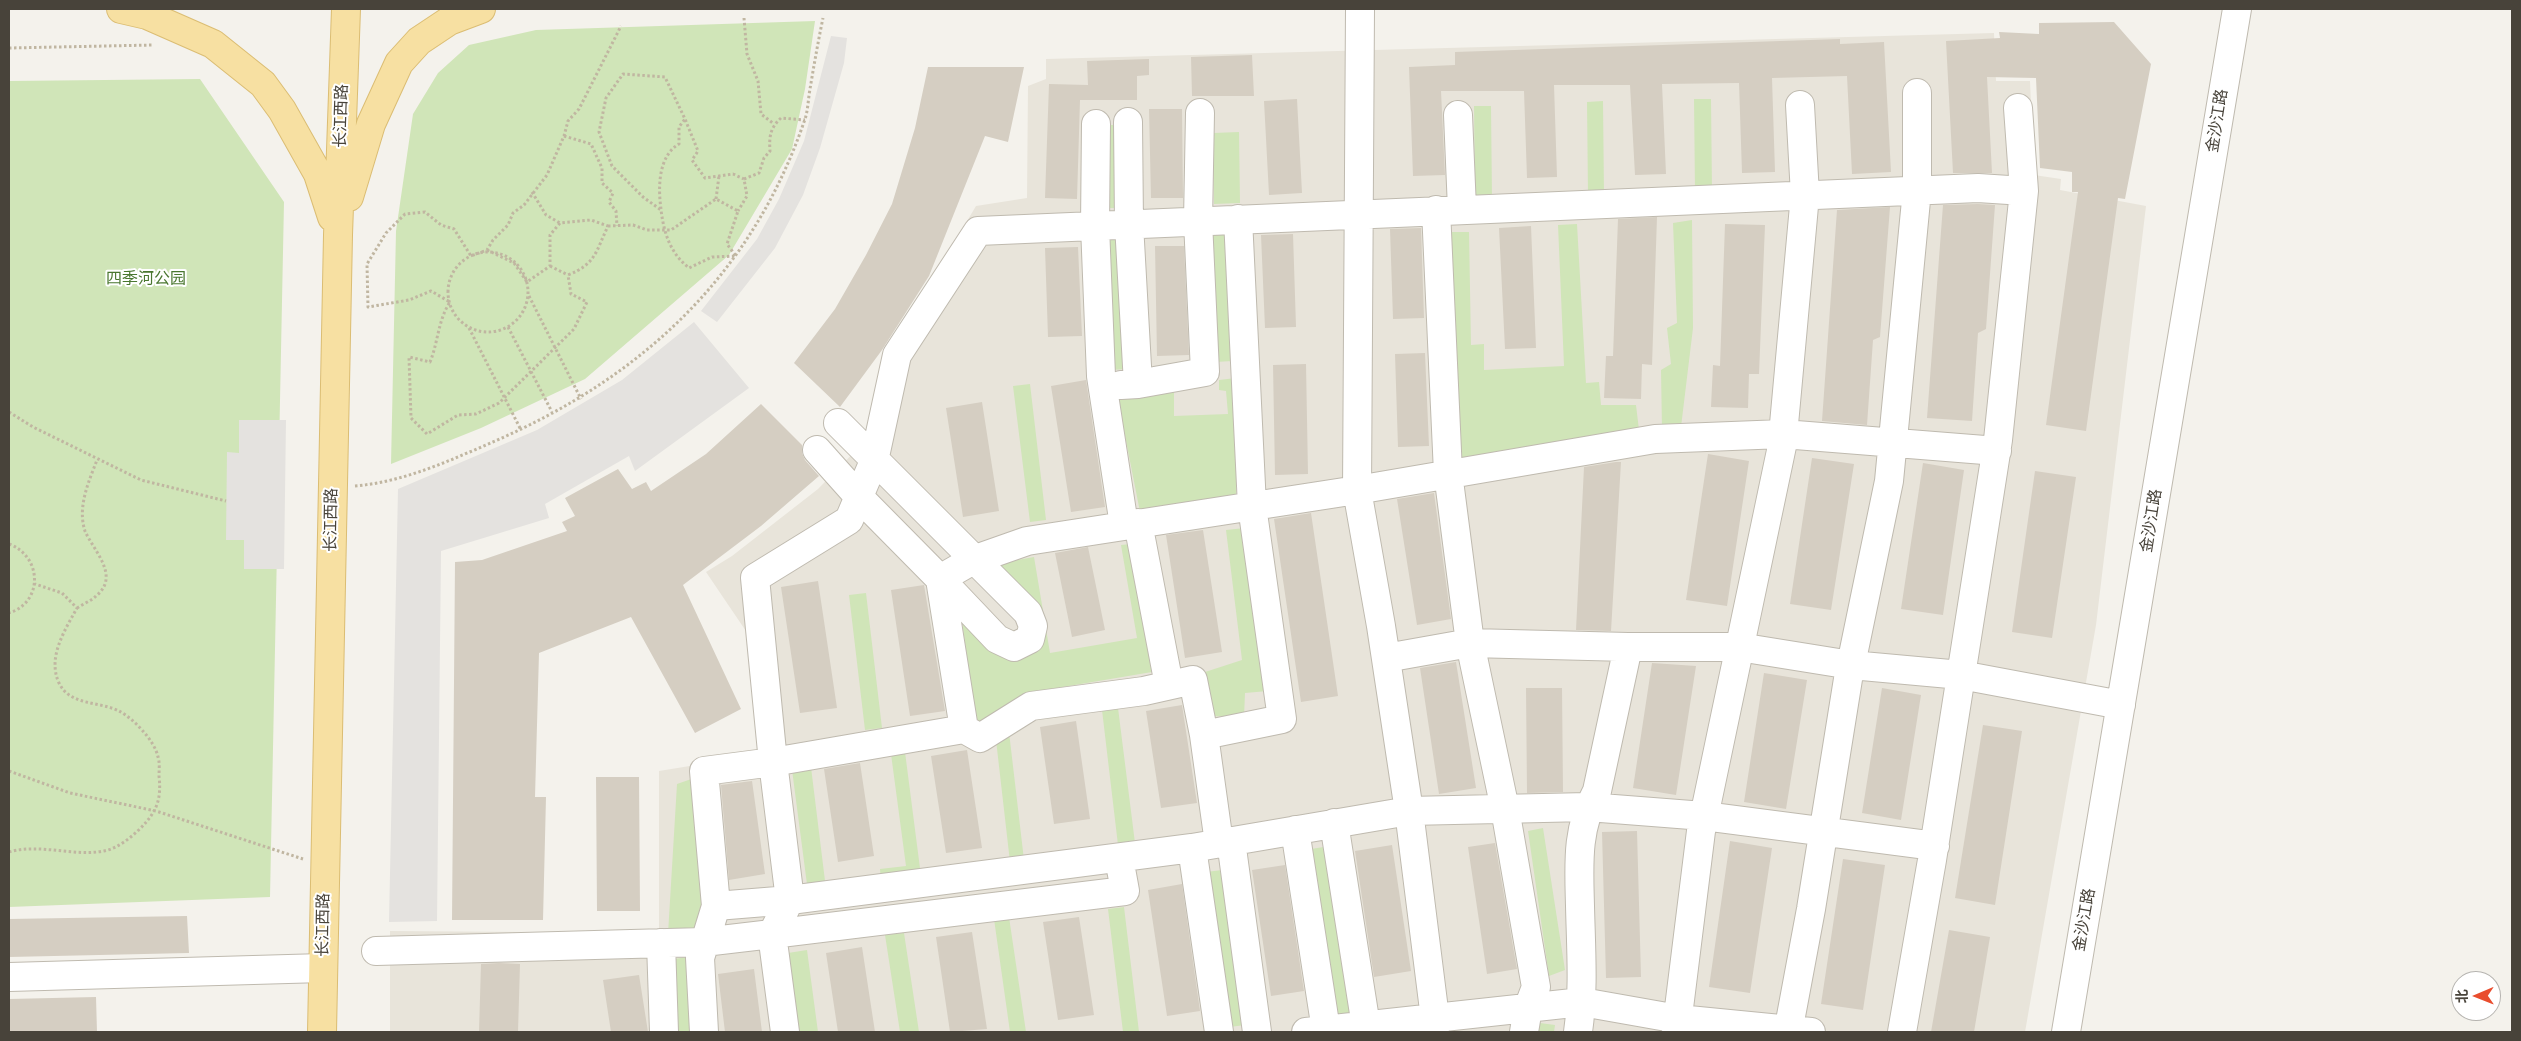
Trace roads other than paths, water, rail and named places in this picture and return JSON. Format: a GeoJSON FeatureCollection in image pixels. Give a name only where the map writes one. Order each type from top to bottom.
{"type":"FeatureCollection","features":[{"type":"Feature","properties":{"kind":"main road"},"geometry":{"type":"LineString","coordinates":[[121,9],[147,15],[213,44],[263,84],[282,110],[318,174],[338,235]]}},
{"type":"Feature","properties":{"kind":"main road","name":"长江西路"},"geometry":{"type":"LineString","coordinates":[[322,1032],[338,235],[346,9]]}},
{"type":"Feature","properties":{"kind":"main road"},"geometry":{"type":"LineString","coordinates":[[338,235],[371,124],[399,63],[419,41],[449,21],[481,9]]}},
{"type":"Feature","properties":{"kind":"street"},"geometry":{"type":"LineString","coordinates":[[1360,9],[1357,490],[1386,658],[1409,811],[1435,1025]]}},
{"type":"Feature","properties":{"kind":"street","name":"金沙江路"},"geometry":{"type":"LineString","coordinates":[[2066,1032],[2237,9]]}},
{"type":"Feature","properties":{"kind":"street"},"geometry":{"type":"LineString","coordinates":[[1295,830],[1316,1031],[1366,1026],[1435,1025],[1526,1020],[1582,1002],[1677,1025],[1796,1031],[1823,832],[1850,665],[1889,481],[1917,190],[1917,93]]}},
{"type":"Feature","properties":{"kind":"street"},"geometry":{"type":"LineString","coordinates":[[1677,1025],[1704,816],[1783,434],[1805,195],[1800,105]]}},
{"type":"Feature","properties":{"kind":"street"},"geometry":{"type":"LineString","coordinates":[[1902,1032],[1935,846],[1997,451],[2024,191],[2018,108]]}},
{"type":"Feature","properties":{"kind":"street"},"geometry":{"type":"LineString","coordinates":[[1200,113],[1198,221],[1204,372]]}},
{"type":"Feature","properties":{"kind":"street"},"geometry":{"type":"LineString","coordinates":[[1458,115],[1462,209]]}},
{"type":"Feature","properties":{"kind":"street"},"geometry":{"type":"LineString","coordinates":[[1128,122],[1129,224],[1138,384]]}},
{"type":"Feature","properties":{"kind":"street"},"geometry":{"type":"LineString","coordinates":[[1096,124],[1095,226],[1102,386],[1130,524],[1169,685]]}},
{"type":"Feature","properties":{"kind":"street"},"geometry":{"type":"LineString","coordinates":[[785,1032],[772,934],[790,900],[773,762],[755,578],[849,520],[874,461],[897,355],[978,231],[1917,190],[1978,188],[2024,191]]}},
{"type":"Feature","properties":{"kind":"street"},"geometry":{"type":"LineString","coordinates":[[1436,210],[1448,473],[1470,642],[1505,809],[1536,986],[1526,1020]]}},
{"type":"Feature","properties":{"kind":"street"},"geometry":{"type":"LineString","coordinates":[[1204,735],[1282,719],[1252,506],[1238,219]]}},
{"type":"Feature","properties":{"kind":"street"},"geometry":{"type":"LineString","coordinates":[[1102,386],[1138,384],[1204,372],[1245,368]]}},
{"type":"Feature","properties":{"kind":"street"},"geometry":{"type":"LineString","coordinates":[[817,450],[859,497],[997,639],[1014,647],[1030,640],[1033,626],[1028,614],[838,423]]}},
{"type":"Feature","properties":{"kind":"street"},"geometry":{"type":"LineString","coordinates":[[940,579],[973,560],[1027,541],[1357,490],[1655,439],[1783,434],[1997,451]]}},
{"type":"Feature","properties":{"kind":"street"},"geometry":{"type":"LineString","coordinates":[[940,579],[964,728]]}},
{"type":"Feature","properties":{"kind":"street"},"geometry":{"type":"LineString","coordinates":[[1386,658],[1470,642],[1739,647],[1850,665],[1962,675],[2121,705]]}},
{"type":"Feature","properties":{"kind":"street"},"geometry":{"type":"LineString","coordinates":[[1578,1032],[1582,1002],[1579,845],[1588,807],[1597,791],[1628,646]]}},
{"type":"Feature","properties":{"kind":"street"},"geometry":{"type":"LineString","coordinates":[[704,1032],[700,958],[716,906],[704,771],[773,762],[964,728],[980,738],[1031,706],[1193,680],[1225,842],[1257,1032]]}},
{"type":"Feature","properties":{"kind":"street"},"geometry":{"type":"LineString","coordinates":[[716,906],[790,900],[1192,848],[1409,811],[1588,807],[1704,816],[1935,846]]}},
{"type":"Feature","properties":{"kind":"street"},"geometry":{"type":"LineString","coordinates":[[1334,823],[1366,1026]]}},
{"type":"Feature","properties":{"kind":"street"},"geometry":{"type":"LineString","coordinates":[[1192,848],[1219,1032]]}},
{"type":"Feature","properties":{"kind":"street"},"geometry":{"type":"LineString","coordinates":[[376,951],[704,942],[1125,891],[1119,858]]}},
{"type":"Feature","properties":{"kind":"street"},"geometry":{"type":"LineString","coordinates":[[661,943],[664,1032]]}},
{"type":"Feature","properties":{"kind":"street"},"geometry":{"type":"LineString","coordinates":[[9,977],[323,968]]}},
{"type":"Feature","properties":{"kind":"park label","name":"四季河公园"},"geometry":{"type":"Point","coordinates":[146,280]}}]}
